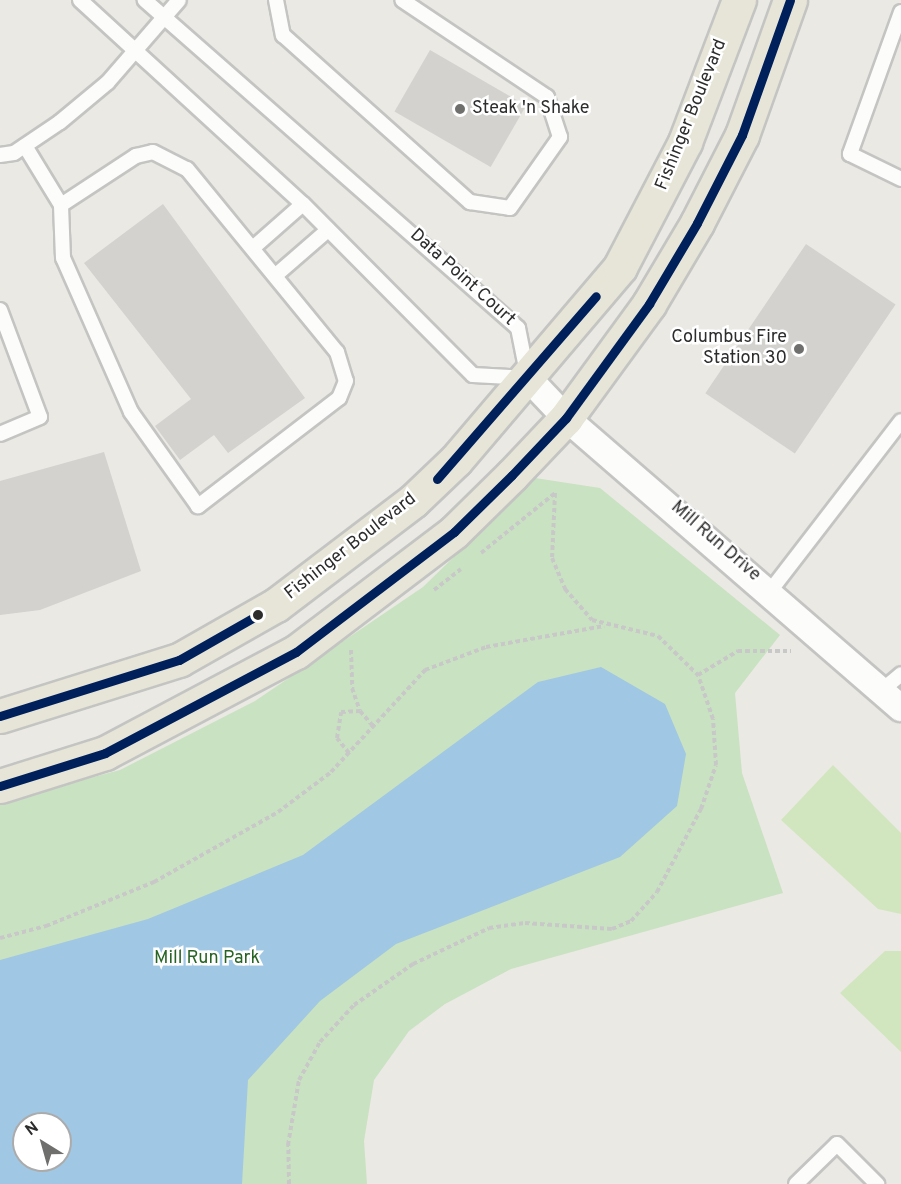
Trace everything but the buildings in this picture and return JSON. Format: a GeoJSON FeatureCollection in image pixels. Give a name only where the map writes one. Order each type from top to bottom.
{"type":"FeatureCollection","features":[{"type":"Feature","properties":{"kind":"main road","name":"Fishinger Boulevard"},"geometry":{"type":"LineString","coordinates":[[0,716],[179,660],[276,605],[413,501],[528,378],[620,267],[654,206],[685,142],[739,0]]}},
{"type":"Feature","properties":{"kind":"main road"},"geometry":{"type":"LineString","coordinates":[[0,786],[105,753],[296,652],[454,532],[566,418],[649,304],[697,223],[742,135],[790,0]]}},
{"type":"Feature","properties":{"kind":"street","name":"Mill Run Drive"},"geometry":{"type":"LineString","coordinates":[[528,378],[566,418],[771,590],[901,708]]}},
{"type":"Feature","properties":{"kind":"lane"},"geometry":{"type":"LineString","coordinates":[[80,0],[303,204],[473,375],[528,378]]}},
{"type":"Feature","properties":{"kind":"lane","name":"Data Point Court"},"geometry":{"type":"LineString","coordinates":[[145,0],[336,162],[518,328],[528,378]]}},
{"type":"Feature","properties":{"kind":"lane"},"geometry":{"type":"LineString","coordinates":[[0,155],[25,146],[60,122],[136,53],[179,0]]}},
{"type":"Feature","properties":{"kind":"lane"},"geometry":{"type":"LineString","coordinates":[[276,0],[283,35],[461,194],[470,202],[510,208],[560,137],[547,97],[402,0]]}},
{"type":"Feature","properties":{"kind":"lane"},"geometry":{"type":"LineString","coordinates":[[901,12],[850,154],[901,179]]}},
{"type":"Feature","properties":{"kind":"lane"},"geometry":{"type":"LineString","coordinates":[[25,146],[61,205],[63,258],[131,412],[198,506],[323,414],[346,381],[337,352],[254,247],[188,169],[153,152],[136,156],[61,205]]}},
{"type":"Feature","properties":{"kind":"lane"},"geometry":{"type":"LineString","coordinates":[[254,247],[303,204]]}},
{"type":"Feature","properties":{"kind":"lane"},"geometry":{"type":"LineString","coordinates":[[276,275],[328,230]]}},
{"type":"Feature","properties":{"kind":"lane"},"geometry":{"type":"LineString","coordinates":[[0,310],[40,417],[0,434]]}},
{"type":"Feature","properties":{"kind":"lane"},"geometry":{"type":"LineString","coordinates":[[771,590],[901,421]]}},
{"type":"Feature","properties":{"kind":"lane"},"geometry":{"type":"LineString","coordinates":[[881,691],[901,674]]}},
{"type":"Feature","properties":{"kind":"lane"},"geometry":{"type":"LineString","coordinates":[[796,1184],[837,1144],[877,1184]]}},
{"type":"Feature","properties":{"kind":"path"},"geometry":{"type":"LineString","coordinates":[[426,596],[555,493],[550,540],[558,576],[583,612],[604,626]]}},
{"type":"Feature","properties":{"kind":"path"},"geometry":{"type":"LineString","coordinates":[[0,938],[109,902],[200,859],[279,812],[349,753],[412,680],[442,661],[537,634],[604,626],[658,636],[698,675],[713,719],[716,765],[704,801],[657,892],[630,921],[612,928],[525,922],[489,928],[413,964],[354,1005],[320,1042],[299,1080],[289,1138],[289,1184]]}},
{"type":"Feature","properties":{"kind":"path"},"geometry":{"type":"LineString","coordinates":[[358,641],[351,647],[350,674],[360,711],[373,727]]}},
{"type":"Feature","properties":{"kind":"path"},"geometry":{"type":"LineString","coordinates":[[698,675],[738,651],[792,651]]}},
{"type":"Feature","properties":{"kind":"path"},"geometry":{"type":"LineString","coordinates":[[349,753],[337,738],[337,724],[341,712],[360,711]]}},
{"type":"Feature","properties":{"kind":"green space","name":"Mill Run Park"},"geometry":{"type":"Polygon","coordinates":[[[535,478],[600,488],[780,635],[735,693],[742,773],[783,893],[511,969],[445,1004],[409,1031],[374,1080],[364,1141],[367,1184],[0,1184],[0,802],[120,770],[255,701],[423,587],[535,478]]]}},
{"type":"Feature","properties":{"kind":"green space"},"geometry":{"type":"Polygon","coordinates":[[[833,765],[901,833],[901,914],[878,909],[781,820],[833,765]]]}},
{"type":"Feature","properties":{"kind":"green space"},"geometry":{"type":"Polygon","coordinates":[[[885,951],[901,951],[901,1052],[840,993],[885,951]]]}},
{"type":"Feature","properties":{"kind":"water"},"geometry":{"type":"Polygon","coordinates":[[[601,667],[665,704],[686,754],[677,806],[620,857],[396,944],[320,1001],[248,1080],[242,1184],[0,1184],[0,960],[148,919],[303,855],[538,682],[601,667]]]}},
{"type":"Feature","properties":{"kind":"transit line"},"geometry":{"type":"LineString","coordinates":[[0,786],[105,753],[296,652],[454,532],[512,475],[566,418],[649,304],[697,223],[742,135],[790,0]]}},
{"type":"Feature","properties":{"kind":"transit line"},"geometry":{"type":"LineString","coordinates":[[437,479],[596,296]]}},
{"type":"Feature","properties":{"kind":"transit line"},"geometry":{"type":"LineString","coordinates":[[0,716],[179,660],[258,615]]}},
{"type":"Feature","properties":{"kind":"place","name":"Steak 'n Shake"},"geometry":{"type":"Point","coordinates":[460,109]}},
{"type":"Feature","properties":{"kind":"place","name":"Columbus Fire Station 30"},"geometry":{"type":"Point","coordinates":[799,349]}}]}
